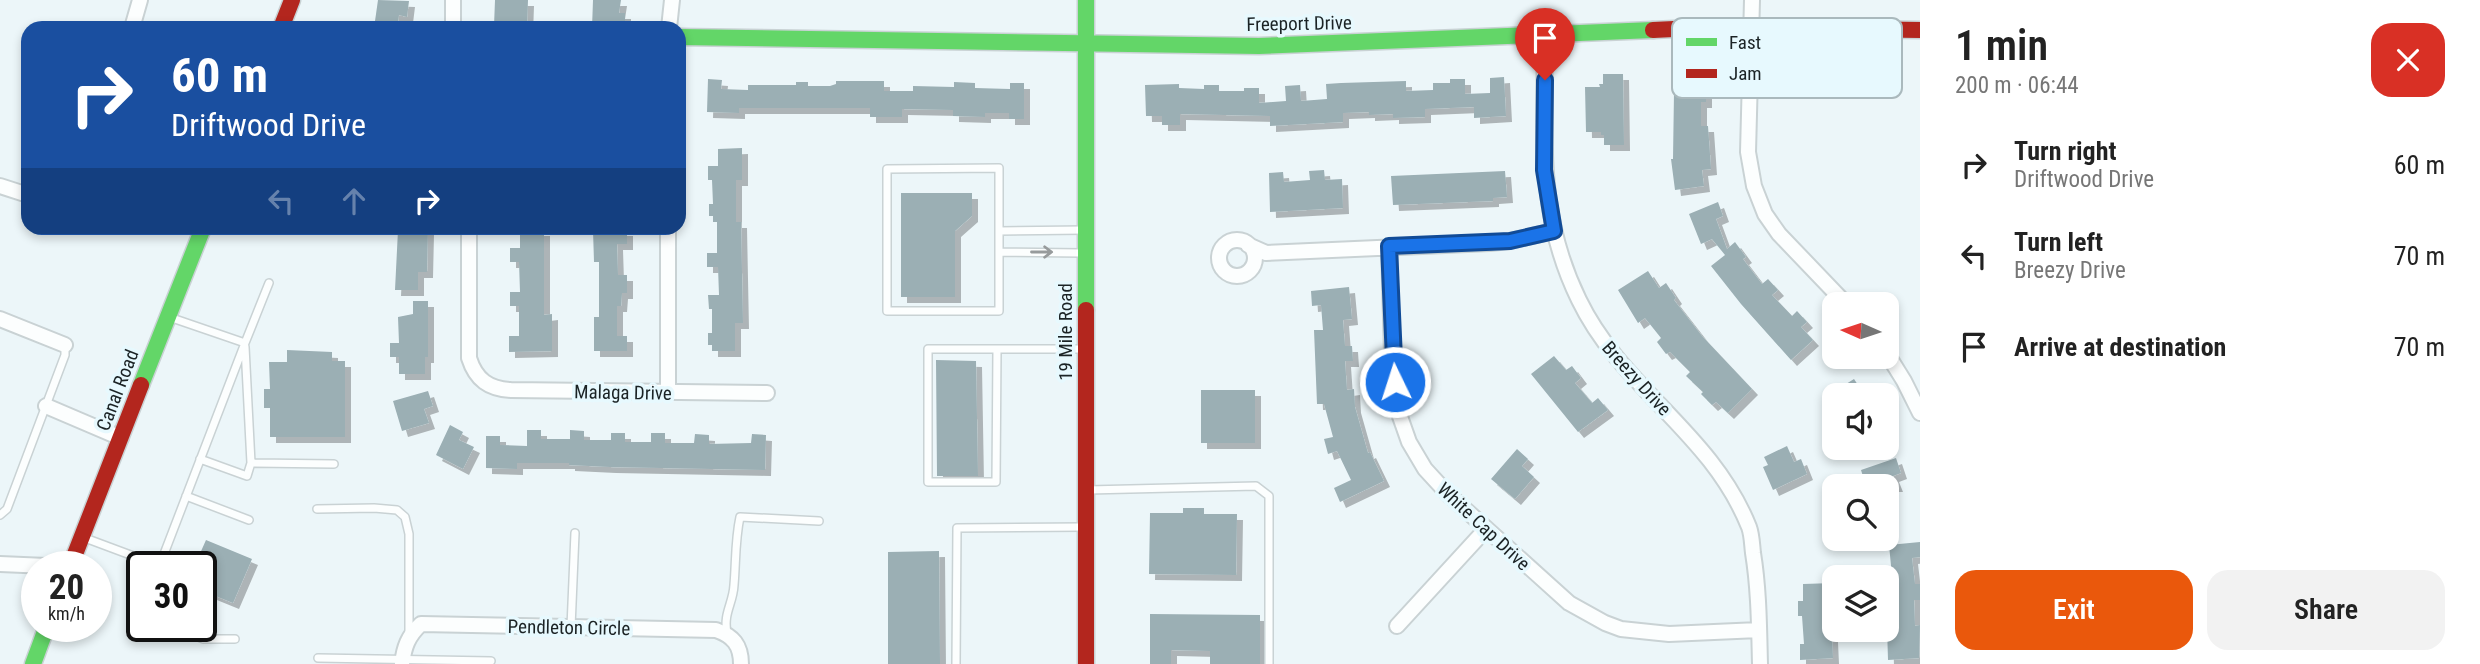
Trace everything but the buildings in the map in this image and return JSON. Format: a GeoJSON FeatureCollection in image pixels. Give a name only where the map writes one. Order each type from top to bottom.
{"type":"FeatureCollection","features":[{"type":"Feature","properties":{"kind":"street"},"geometry":{"type":"LineString","coordinates":[[134,21],[140,0]]}},
{"type":"Feature","properties":{"kind":"street"},"geometry":{"type":"LineString","coordinates":[[284,21],[292,0]]}},
{"type":"Feature","properties":{"kind":"street"},"geometry":{"type":"LineString","coordinates":[[453,0],[453,21]]}},
{"type":"Feature","properties":{"kind":"street"},"geometry":{"type":"LineString","coordinates":[[670,21],[672,0]]}},
{"type":"Feature","properties":{"kind":"street","name":"19 Mile Road"},"geometry":{"type":"LineString","coordinates":[[1086,0],[1086,664]]}},
{"type":"Feature","properties":{"kind":"street"},"geometry":{"type":"LineString","coordinates":[[1752,0],[1752,18]]}},
{"type":"Feature","properties":{"kind":"street","name":"Freeport Drive"},"geometry":{"type":"LineString","coordinates":[[686,37],[1289,45],[1672,30]]}},
{"type":"Feature","properties":{"kind":"street","name":"Freeport Drive"},"geometry":{"type":"LineString","coordinates":[[1902,30],[1920,30]]}},
{"type":"Feature","properties":{"kind":"street","name":"Breezy Drive"},"geometry":{"type":"LineString","coordinates":[[1544,35],[1544,170],[1554,231],[1574,289],[1603,342],[1623,367],[1690,434],[1710,458],[1750,529],[1757,578],[1760,664]]}},
{"type":"Feature","properties":{"kind":"street"},"geometry":{"type":"LineString","coordinates":[[1750,98],[1748,152],[1754,186],[1765,214],[1779,234],[1835,292]]}},
{"type":"Feature","properties":{"kind":"street"},"geometry":{"type":"LineString","coordinates":[[0,186],[21,193]]}},
{"type":"Feature","properties":{"kind":"street"},"geometry":{"type":"LineString","coordinates":[[1266,253],[1249,271],[1238,276],[1227,273],[1220,264],[1220,252],[1227,243],[1238,240],[1266,253],[1510,241],[1554,231]]}},
{"type":"Feature","properties":{"kind":"street","name":"Canal Road"},"geometry":{"type":"LineString","coordinates":[[76,551],[200,235]]}},
{"type":"Feature","properties":{"kind":"street","name":"Malaga Drive"},"geometry":{"type":"LineString","coordinates":[[469,235],[469,358],[472,368],[482,381],[494,388],[767,394]]}},
{"type":"Feature","properties":{"kind":"street"},"geometry":{"type":"LineString","coordinates":[[668,235],[668,393]]}},
{"type":"Feature","properties":{"kind":"street"},"geometry":{"type":"LineString","coordinates":[[1248,245],[1254,255],[1252,267]]}},
{"type":"Feature","properties":{"kind":"street","name":"White Cap Drive"},"geometry":{"type":"LineString","coordinates":[[1389,246],[1392,355],[1397,408],[1409,442],[1425,469],[1486,530],[1569,603],[1605,623],[1621,629],[1669,634],[1759,630]]}},
{"type":"Feature","properties":{"kind":"street"},"geometry":{"type":"LineString","coordinates":[[0,319],[65,345]]}},
{"type":"Feature","properties":{"kind":"street"},"geometry":{"type":"LineString","coordinates":[[1897,369],[1920,413]]}},
{"type":"Feature","properties":{"kind":"street"},"geometry":{"type":"LineString","coordinates":[[46,406],[121,438]]}},
{"type":"Feature","properties":{"kind":"street"},"geometry":{"type":"LineString","coordinates":[[1398,626],[1486,530]]}},
{"type":"Feature","properties":{"kind":"street"},"geometry":{"type":"LineString","coordinates":[[0,564],[21,565]]}},
{"type":"Feature","properties":{"kind":"street","name":"Pendleton Circle"},"geometry":{"type":"LineString","coordinates":[[409,638],[421,624],[716,630],[727,634]]}},
{"type":"Feature","properties":{"kind":"street"},"geometry":{"type":"LineString","coordinates":[[727,634],[738,645],[741,664]]}},
{"type":"Feature","properties":{"kind":"street"},"geometry":{"type":"LineString","coordinates":[[402,662],[409,638]]}},
{"type":"Feature","properties":{"kind":"street"},"geometry":{"type":"LineString","coordinates":[[37,661],[42,642]]}},
{"type":"Feature","properties":{"kind":"lane"},"geometry":{"type":"LineString","coordinates":[[999,168],[999,252],[999,311],[887,312],[887,169],[999,168]]}},
{"type":"Feature","properties":{"kind":"lane"},"geometry":{"type":"LineString","coordinates":[[999,231],[1086,230]]}},
{"type":"Feature","properties":{"kind":"lane"},"geometry":{"type":"LineString","coordinates":[[999,252],[1086,253]]}},
{"type":"Feature","properties":{"kind":"lane"},"geometry":{"type":"LineString","coordinates":[[165,551],[269,283]]}},
{"type":"Feature","properties":{"kind":"lane"},"geometry":{"type":"LineString","coordinates":[[168,316],[245,343]]}},
{"type":"Feature","properties":{"kind":"lane"},"geometry":{"type":"LineString","coordinates":[[200,459],[247,476],[251,463],[245,343]]}},
{"type":"Feature","properties":{"kind":"lane"},"geometry":{"type":"LineString","coordinates":[[0,515],[7,509],[65,355],[65,345]]}},
{"type":"Feature","properties":{"kind":"lane"},"geometry":{"type":"LineString","coordinates":[[997,349],[996,482],[928,482],[928,349],[997,349],[1086,349]]}},
{"type":"Feature","properties":{"kind":"lane"},"geometry":{"type":"LineString","coordinates":[[251,463],[334,464]]}},
{"type":"Feature","properties":{"kind":"lane"},"geometry":{"type":"LineString","coordinates":[[1086,490],[1256,486],[1269,496],[1269,664]]}},
{"type":"Feature","properties":{"kind":"lane"},"geometry":{"type":"LineString","coordinates":[[186,496],[249,520]]}},
{"type":"Feature","properties":{"kind":"lane"},"geometry":{"type":"LineString","coordinates":[[317,509],[397,510],[405,517],[409,534],[409,638]]}},
{"type":"Feature","properties":{"kind":"lane"},"geometry":{"type":"LineString","coordinates":[[727,634],[724,620],[734,588],[740,517],[819,522]]}},
{"type":"Feature","properties":{"kind":"lane"},"geometry":{"type":"LineString","coordinates":[[956,664],[957,528],[1086,527]]}},
{"type":"Feature","properties":{"kind":"lane"},"geometry":{"type":"LineString","coordinates":[[571,627],[575,533]]}},
{"type":"Feature","properties":{"kind":"lane"},"geometry":{"type":"LineString","coordinates":[[82,536],[126,553]]}},
{"type":"Feature","properties":{"kind":"lane"},"geometry":{"type":"LineString","coordinates":[[217,639],[235,639]]}},
{"type":"Feature","properties":{"kind":"lane"},"geometry":{"type":"LineString","coordinates":[[318,658],[402,662],[491,661]]}},
{"type":"Feature","properties":{"kind":"traffic: fast"},"geometry":{"type":"LineString","coordinates":[[1086,0],[1086,310]]}},
{"type":"Feature","properties":{"kind":"traffic: fast"},"geometry":{"type":"LineString","coordinates":[[686,37],[1259,46],[1653,30]]}},
{"type":"Feature","properties":{"kind":"traffic: fast"},"geometry":{"type":"LineString","coordinates":[[141,385],[200,235]]}},
{"type":"Feature","properties":{"kind":"traffic: fast"},"geometry":{"type":"LineString","coordinates":[[33,664],[41,642]]}},
{"type":"Feature","properties":{"kind":"traffic: jam"},"geometry":{"type":"LineString","coordinates":[[284,21],[292,0]]}},
{"type":"Feature","properties":{"kind":"traffic: jam"},"geometry":{"type":"LineString","coordinates":[[1653,30],[1672,29]]}},
{"type":"Feature","properties":{"kind":"traffic: jam"},"geometry":{"type":"LineString","coordinates":[[1902,30],[1920,30]]}},
{"type":"Feature","properties":{"kind":"traffic: jam"},"geometry":{"type":"LineString","coordinates":[[1086,310],[1086,664]]}},
{"type":"Feature","properties":{"kind":"traffic: jam"},"geometry":{"type":"LineString","coordinates":[[76,551],[141,385]]}},
{"type":"Feature","properties":{"kind":"route"},"geometry":{"type":"LineString","coordinates":[[1395,382],[1389,246],[1489,243],[1524,239],[1554,231],[1544,170],[1545,80]]}}]}
